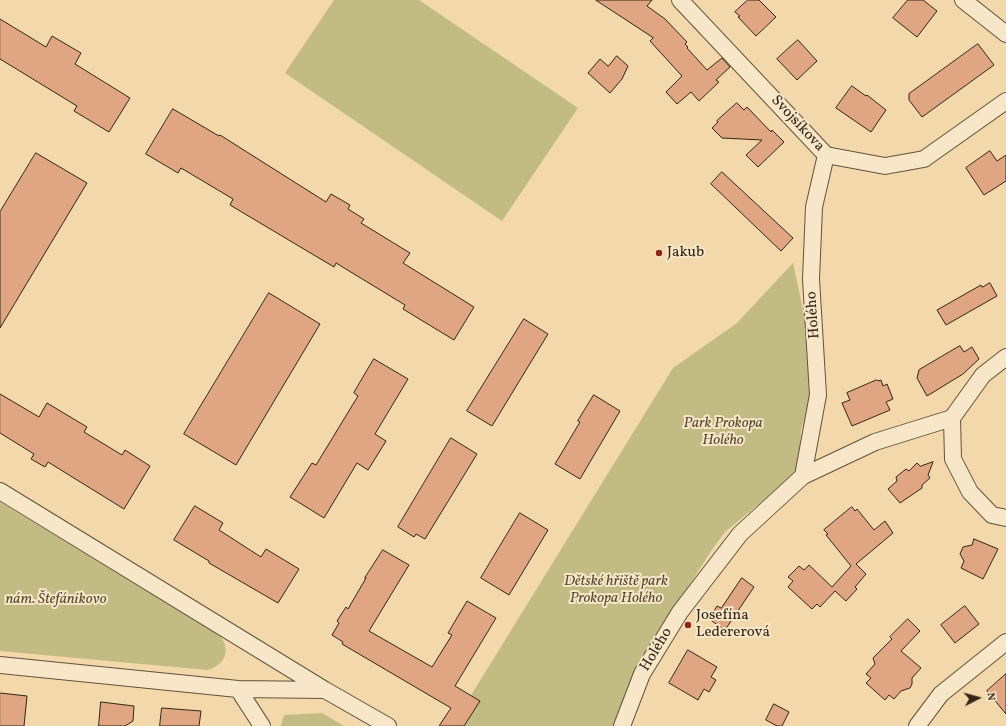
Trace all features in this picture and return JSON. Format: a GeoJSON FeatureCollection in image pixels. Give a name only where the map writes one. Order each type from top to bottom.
{"type":"FeatureCollection","features":[{"type":"Feature","properties":{"kind":"street","name":"Svojsíkova"},"geometry":{"type":"LineString","coordinates":[[680,0],[826,155],[885,166],[924,159],[1006,101]]}},
{"type":"Feature","properties":{"kind":"street"},"geometry":{"type":"LineString","coordinates":[[963,0],[1006,34]]}},
{"type":"Feature","properties":{"kind":"street","name":"Holého"},"geometry":{"type":"LineString","coordinates":[[803,476],[818,395],[811,279],[814,207],[826,155]]}},
{"type":"Feature","properties":{"kind":"street"},"geometry":{"type":"LineString","coordinates":[[1006,357],[983,375],[952,418],[953,458],[970,492],[992,514],[1006,518]]}},
{"type":"Feature","properties":{"kind":"street","name":"Holého"},"geometry":{"type":"LineString","coordinates":[[622,726],[642,674],[680,612],[740,534],[803,476],[875,442],[952,418]]}},
{"type":"Feature","properties":{"kind":"street"},"geometry":{"type":"LineString","coordinates":[[0,491],[325,690],[388,726]]}},
{"type":"Feature","properties":{"kind":"street"},"geometry":{"type":"LineString","coordinates":[[918,726],[941,694],[1006,642]]}},
{"type":"Feature","properties":{"kind":"street"},"geometry":{"type":"LineString","coordinates":[[0,665],[238,689],[325,690]]}},
{"type":"Feature","properties":{"kind":"street"},"geometry":{"type":"LineString","coordinates":[[238,689],[262,726]]}},
{"type":"Feature","properties":{"kind":"green space"},"geometry":{"type":"Polygon","coordinates":[[[334,0],[419,0],[578,108],[502,221],[285,73],[334,0]]]}},
{"type":"Feature","properties":{"kind":"green space","name":"Park Prokopa Holého"},"geometry":{"type":"Polygon","coordinates":[[[793,263],[805,319],[814,388],[801,430],[799,466],[789,479],[725,532],[711,551],[646,654],[636,673],[614,726],[452,726],[673,368],[737,323],[793,263]]]}},
{"type":"Feature","properties":{"kind":"green space","name":"nám. Štefánikovo"},"geometry":{"type":"Polygon","coordinates":[[[0,502],[217,633],[225,644],[226,650],[223,660],[214,668],[207,670],[0,651],[0,502]]]}},
{"type":"Feature","properties":{"kind":"green space"},"geometry":{"type":"Polygon","coordinates":[[[322,713],[344,726],[281,725],[284,715],[322,713]]]}},
{"type":"Feature","properties":{"kind":"building"},"geometry":{"type":"Polygon","coordinates":[[[596,0],[652,0],[647,6],[665,19],[687,42],[685,44],[688,47],[687,48],[707,70],[722,58],[730,67],[716,80],[719,82],[699,101],[691,92],[677,104],[666,92],[682,76],[650,41],[653,38],[596,0]]]}},
{"type":"Feature","properties":{"kind":"building"},"geometry":{"type":"Polygon","coordinates":[[[748,0],[759,0],[776,17],[756,36],[735,12],[748,0]]]}},
{"type":"Feature","properties":{"kind":"building"},"geometry":{"type":"Polygon","coordinates":[[[908,0],[923,0],[937,11],[917,37],[893,18],[908,0]]]}},
{"type":"Feature","properties":{"kind":"building"},"geometry":{"type":"Polygon","coordinates":[[[0,19],[46,47],[52,36],[81,53],[75,64],[130,98],[109,132],[74,111],[77,106],[0,59],[0,19]]]}},
{"type":"Feature","properties":{"kind":"building"},"geometry":{"type":"Polygon","coordinates":[[[798,40],[817,61],[797,80],[777,59],[798,40]]]}},
{"type":"Feature","properties":{"kind":"building"},"geometry":{"type":"Polygon","coordinates":[[[978,44],[994,65],[922,117],[909,100],[909,94],[978,44]]]}},
{"type":"Feature","properties":{"kind":"building"},"geometry":{"type":"Polygon","coordinates":[[[617,56],[628,66],[622,79],[610,93],[588,73],[600,59],[608,66],[617,56]]]}},
{"type":"Feature","properties":{"kind":"building"},"geometry":{"type":"Polygon","coordinates":[[[852,86],[866,96],[867,95],[886,110],[871,132],[836,108],[852,86]]]}},
{"type":"Feature","properties":{"kind":"building"},"geometry":{"type":"Polygon","coordinates":[[[737,103],[744,110],[747,107],[771,132],[772,130],[784,142],[758,167],[746,155],[762,140],[722,138],[712,128],[718,122],[717,121],[737,103]]]}},
{"type":"Feature","properties":{"kind":"building"},"geometry":{"type":"Polygon","coordinates":[[[173,109],[219,136],[220,135],[326,202],[331,194],[350,205],[348,209],[364,219],[361,223],[410,253],[403,263],[474,307],[454,340],[403,309],[405,305],[336,263],[334,267],[230,205],[233,199],[181,168],[178,173],[146,154],[173,109]]]}},
{"type":"Feature","properties":{"kind":"building"},"geometry":{"type":"Polygon","coordinates":[[[990,151],[997,161],[1006,155],[1006,181],[984,195],[966,168],[990,151]]]}},
{"type":"Feature","properties":{"kind":"building"},"geometry":{"type":"Polygon","coordinates":[[[36,153],[87,183],[0,328],[0,212],[36,153]]]}},
{"type":"Feature","properties":{"kind":"building"},"geometry":{"type":"Polygon","coordinates":[[[722,172],[793,238],[781,251],[711,184],[722,172]]]}},
{"type":"Feature","properties":{"kind":"building"},"geometry":{"type":"Polygon","coordinates":[[[990,283],[997,296],[946,325],[937,310],[981,285],[982,287],[990,283]]]}},
{"type":"Feature","properties":{"kind":"building"},"geometry":{"type":"Polygon","coordinates":[[[269,293],[320,324],[236,465],[184,434],[269,293]]]}},
{"type":"Feature","properties":{"kind":"building"},"geometry":{"type":"Polygon","coordinates":[[[524,319],[548,334],[492,426],[467,411],[524,319]]]}},
{"type":"Feature","properties":{"kind":"building"},"geometry":{"type":"Polygon","coordinates":[[[960,346],[964,352],[972,347],[979,359],[963,374],[927,396],[917,378],[919,370],[960,346]]]}},
{"type":"Feature","properties":{"kind":"building"},"geometry":{"type":"Polygon","coordinates":[[[374,359],[408,379],[375,434],[386,441],[368,470],[357,463],[324,518],[290,497],[312,463],[316,465],[358,396],[354,393],[374,359]]]}},
{"type":"Feature","properties":{"kind":"building"},"geometry":{"type":"Polygon","coordinates":[[[877,380],[881,380],[883,386],[887,384],[893,399],[886,402],[890,410],[852,426],[842,403],[850,400],[847,393],[877,380]]]}},
{"type":"Feature","properties":{"kind":"building"},"geometry":{"type":"Polygon","coordinates":[[[0,394],[39,417],[47,403],[87,427],[84,432],[122,455],[125,450],[150,466],[124,509],[48,462],[45,467],[31,459],[34,454],[0,433],[0,394]]]}},
{"type":"Feature","properties":{"kind":"building"},"geometry":{"type":"Polygon","coordinates":[[[594,395],[620,411],[580,479],[555,464],[594,395]]]}},
{"type":"Feature","properties":{"kind":"building"},"geometry":{"type":"Polygon","coordinates":[[[451,438],[477,454],[425,539],[416,534],[414,537],[398,527],[451,438]]]}},
{"type":"Feature","properties":{"kind":"building"},"geometry":{"type":"Polygon","coordinates":[[[933,462],[928,475],[930,478],[922,485],[922,488],[900,503],[888,489],[897,481],[896,477],[906,469],[909,471],[917,463],[920,466],[933,462]]]}},
{"type":"Feature","properties":{"kind":"building"},"geometry":{"type":"Polygon","coordinates":[[[195,506],[223,523],[219,530],[261,557],[266,549],[299,569],[278,603],[209,563],[209,561],[174,540],[195,506]]]}},
{"type":"Feature","properties":{"kind":"building"},"geometry":{"type":"Polygon","coordinates":[[[852,507],[855,511],[857,509],[874,530],[885,521],[893,533],[856,564],[866,574],[855,587],[857,589],[846,601],[835,591],[820,607],[817,604],[812,609],[788,587],[793,581],[788,577],[799,566],[804,570],[809,565],[832,587],[851,566],[826,535],[828,534],[824,530],[852,507]]]}},
{"type":"Feature","properties":{"kind":"building"},"geometry":{"type":"Polygon","coordinates":[[[520,513],[548,530],[509,595],[481,578],[520,513]]]}},
{"type":"Feature","properties":{"kind":"building"},"geometry":{"type":"Polygon","coordinates":[[[974,539],[998,549],[983,579],[961,568],[964,561],[960,554],[963,547],[972,545],[974,539]]]}},
{"type":"Feature","properties":{"kind":"building"},"geometry":{"type":"Polygon","coordinates":[[[383,550],[409,565],[369,631],[432,667],[452,635],[448,633],[467,601],[496,618],[455,686],[480,701],[464,726],[439,726],[451,708],[342,644],[343,642],[332,635],[339,623],[337,621],[346,607],[348,609],[383,550]]]}},
{"type":"Feature","properties":{"kind":"building"},"geometry":{"type":"Polygon","coordinates":[[[742,578],[754,587],[725,630],[709,619],[717,606],[721,608],[742,578]]]}},
{"type":"Feature","properties":{"kind":"building"},"geometry":{"type":"Polygon","coordinates":[[[965,606],[979,624],[955,643],[941,625],[965,606]]]}},
{"type":"Feature","properties":{"kind":"building"},"geometry":{"type":"Polygon","coordinates":[[[908,619],[920,631],[901,651],[921,668],[912,678],[910,688],[901,691],[894,699],[889,695],[885,700],[866,683],[871,678],[866,674],[875,664],[873,658],[892,639],[890,637],[908,619]]]}},
{"type":"Feature","properties":{"kind":"building"},"geometry":{"type":"Polygon","coordinates":[[[688,650],[717,667],[711,677],[716,680],[709,692],[704,689],[698,700],[669,683],[688,650]]]}},
{"type":"Feature","properties":{"kind":"building"},"geometry":{"type":"Polygon","coordinates":[[[1006,674],[1006,714],[987,691],[1006,674]]]}},
{"type":"Feature","properties":{"kind":"building"},"geometry":{"type":"Polygon","coordinates":[[[0,693],[27,696],[24,726],[0,726],[0,693]]]}},
{"type":"Feature","properties":{"kind":"building"},"geometry":{"type":"Polygon","coordinates":[[[101,702],[134,706],[133,721],[125,726],[99,726],[101,702]]]}},
{"type":"Feature","properties":{"kind":"building"},"geometry":{"type":"Polygon","coordinates":[[[774,704],[789,712],[782,726],[777,726],[766,720],[774,704]]]}},
{"type":"Feature","properties":{"kind":"building"},"geometry":{"type":"Polygon","coordinates":[[[162,708],[201,711],[199,726],[160,726],[162,708]]]}},
{"type":"Feature","properties":{"kind":"place","name":"Jakub"},"geometry":{"type":"Point","coordinates":[659,253]}},
{"type":"Feature","properties":{"kind":"place","name":"Josefína Ledererová"},"geometry":{"type":"Point","coordinates":[688,625]}},
{"type":"Feature","properties":{"kind":"park label","name":"Dětské hřiště park Prokopa Holého"},"geometry":{"type":"Point","coordinates":[616,590]}}]}
